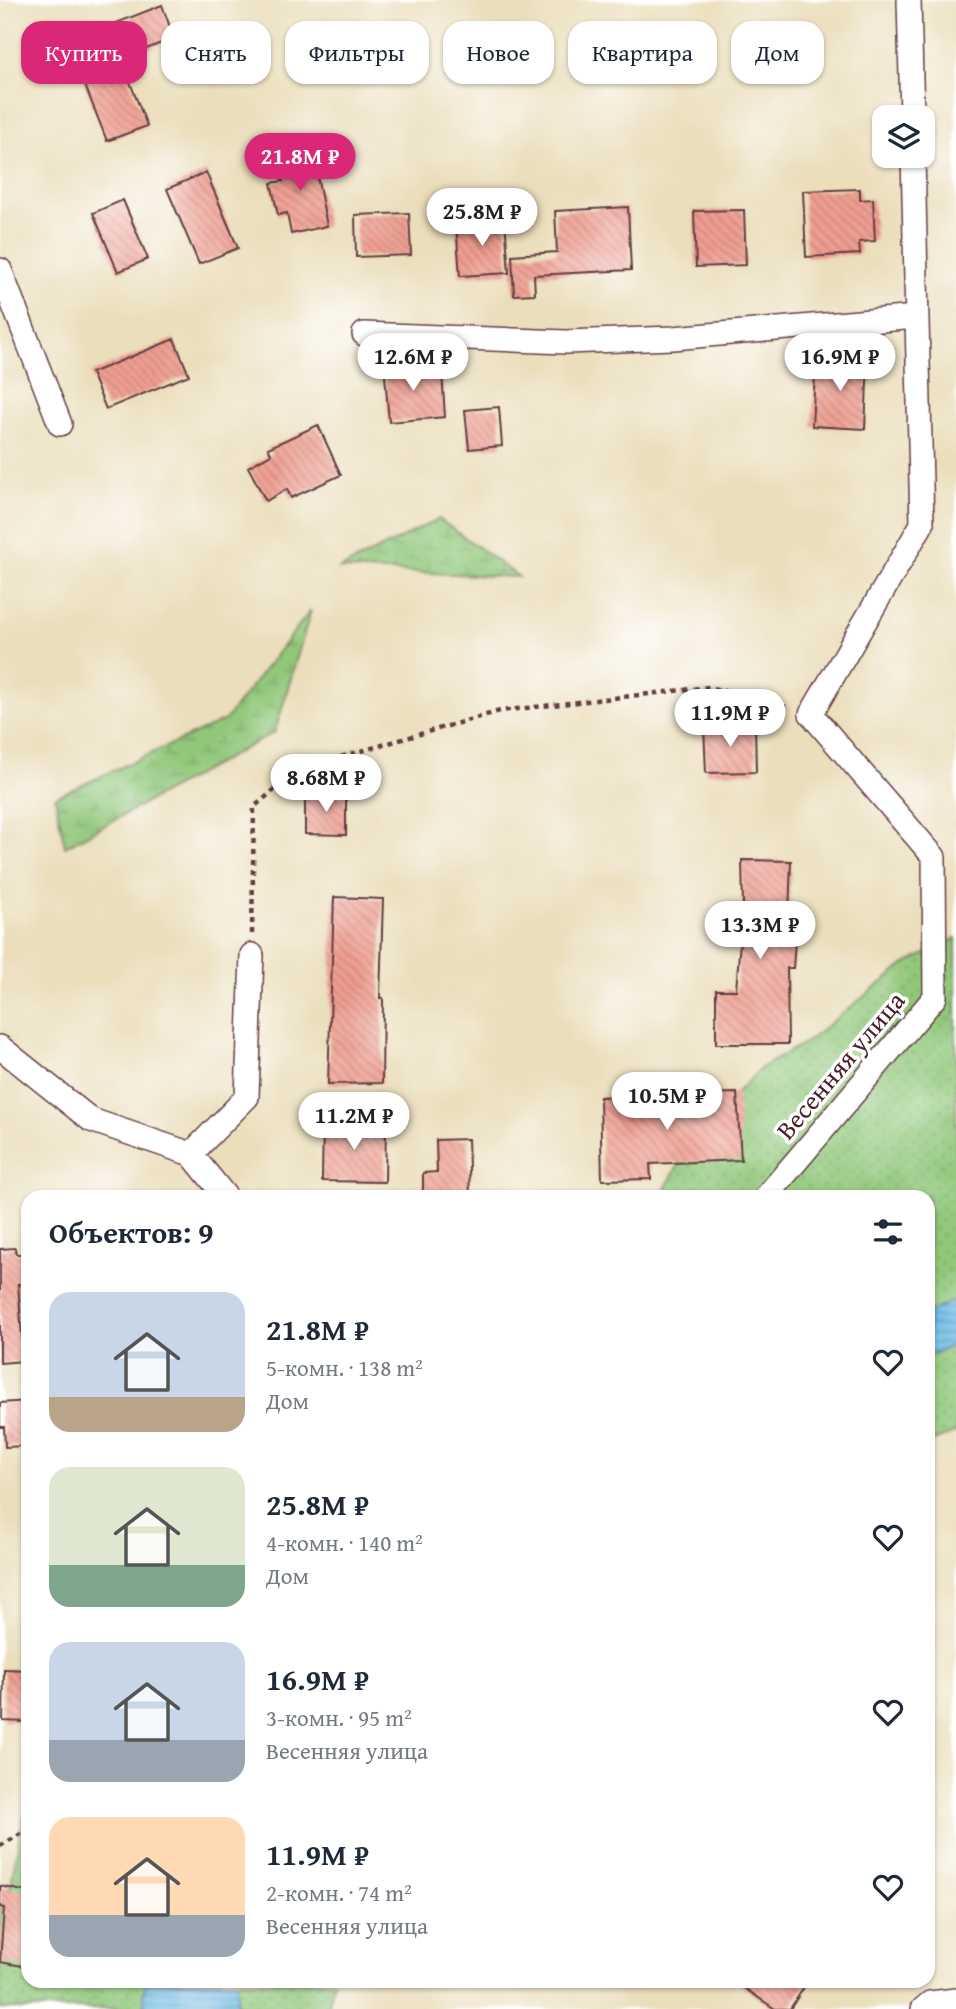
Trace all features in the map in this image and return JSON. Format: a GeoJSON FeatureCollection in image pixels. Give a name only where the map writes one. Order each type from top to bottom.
{"type":"FeatureCollection","features":[{"type":"Feature","properties":{"kind":"street"},"geometry":{"type":"LineString","coordinates":[[909,0],[912,105]]}},
{"type":"Feature","properties":{"kind":"street"},"geometry":{"type":"LineString","coordinates":[[811,714],[922,524],[913,168]]}},
{"type":"Feature","properties":{"kind":"street"},"geometry":{"type":"LineString","coordinates":[[0,271],[61,424]]}},
{"type":"Feature","properties":{"kind":"street"},"geometry":{"type":"LineString","coordinates":[[364,334],[566,342],[673,338],[916,317]]}},
{"type":"Feature","properties":{"kind":"street","name":"Весенняя улица"},"geometry":{"type":"LineString","coordinates":[[772,1190],[935,997],[934,857],[811,714]]}},
{"type":"Feature","properties":{"kind":"street"},"geometry":{"type":"LineString","coordinates":[[191,1154],[247,1097],[251,955]]}},
{"type":"Feature","properties":{"kind":"street"},"geometry":{"type":"LineString","coordinates":[[0,1047],[91,1120],[191,1154],[220,1190]]}},
{"type":"Feature","properties":{"kind":"street"},"geometry":{"type":"LineString","coordinates":[[923,2009],[930,2003],[956,2000]]}},
{"type":"Feature","properties":{"kind":"path"},"geometry":{"type":"LineString","coordinates":[[251,955],[254,807],[299,769],[500,711],[709,687],[811,714]]}},
{"type":"Feature","properties":{"kind":"path"},"geometry":{"type":"LineString","coordinates":[[0,1846],[21,1834]]}},
{"type":"Feature","properties":{"kind":"green space"},"geometry":{"type":"Polygon","coordinates":[[[439,519],[519,577],[340,569],[439,519]]]}},
{"type":"Feature","properties":{"kind":"green space"},"geometry":{"type":"Polygon","coordinates":[[[311,610],[275,732],[65,847],[55,797],[225,720],[311,610]]]}},
{"type":"Feature","properties":{"kind":"green space"},"geometry":{"type":"Polygon","coordinates":[[[956,938],[956,1432],[935,1440],[935,1190],[664,1190],[697,1133],[761,1068],[809,1040],[904,965],[956,938]]]}},
{"type":"Feature","properties":{"kind":"green space"},"geometry":{"type":"Polygon","coordinates":[[[21,1827],[21,1988],[332,1988],[328,2009],[0,2009],[0,1909],[11,1885],[21,1827]]]}},
{"type":"Feature","properties":{"kind":"water"},"geometry":{"type":"Polygon","coordinates":[[[956,1299],[956,1344],[935,1353],[935,1310],[956,1299]]]}},
{"type":"Feature","properties":{"kind":"water"},"geometry":{"type":"Polygon","coordinates":[[[145,1988],[237,1988],[237,2009],[145,2009],[145,1988]]]}},
{"type":"Feature","properties":{"kind":"building"},"geometry":{"type":"Polygon","coordinates":[[[162,5],[168,21],[161,21],[161,43],[147,49],[147,21],[121,21],[162,5]]]}},
{"type":"Feature","properties":{"kind":"building"},"geometry":{"type":"Polygon","coordinates":[[[85,84],[131,84],[147,126],[107,141],[85,84]]]}},
{"type":"Feature","properties":{"kind":"building"},"geometry":{"type":"Polygon","coordinates":[[[312,151],[327,226],[291,234],[287,213],[278,215],[271,183],[283,181],[278,158],[312,151]]]}},
{"type":"Feature","properties":{"kind":"building"},"geometry":{"type":"Polygon","coordinates":[[[206,172],[238,248],[199,264],[167,189],[206,172]]]}},
{"type":"Feature","properties":{"kind":"building"},"geometry":{"type":"Polygon","coordinates":[[[860,189],[860,200],[873,199],[875,241],[859,242],[860,254],[806,257],[803,191],[860,189]]]}},
{"type":"Feature","properties":{"kind":"building"},"geometry":{"type":"Polygon","coordinates":[[[123,200],[148,259],[118,272],[93,213],[123,200]]]}},
{"type":"Feature","properties":{"kind":"building"},"geometry":{"type":"Polygon","coordinates":[[[628,207],[631,270],[534,275],[535,294],[514,295],[512,255],[557,252],[555,211],[628,207]]]}},
{"type":"Feature","properties":{"kind":"building"},"geometry":{"type":"Polygon","coordinates":[[[744,210],[746,265],[696,267],[694,211],[744,210]]]}},
{"type":"Feature","properties":{"kind":"building"},"geometry":{"type":"Polygon","coordinates":[[[409,213],[411,255],[356,257],[355,215],[409,213]]]}},
{"type":"Feature","properties":{"kind":"building"},"geometry":{"type":"Polygon","coordinates":[[[505,220],[509,273],[460,276],[456,223],[505,220]]]}},
{"type":"Feature","properties":{"kind":"building"},"geometry":{"type":"Polygon","coordinates":[[[174,339],[189,375],[106,409],[91,373],[174,339]]]}},
{"type":"Feature","properties":{"kind":"building"},"geometry":{"type":"Polygon","coordinates":[[[816,356],[868,359],[865,429],[812,426],[816,356]]]}},
{"type":"Feature","properties":{"kind":"building"},"geometry":{"type":"Polygon","coordinates":[[[414,361],[415,374],[442,372],[445,417],[389,422],[384,364],[414,361]]]}},
{"type":"Feature","properties":{"kind":"building"},"geometry":{"type":"Polygon","coordinates":[[[499,407],[502,446],[469,449],[465,410],[499,407]]]}},
{"type":"Feature","properties":{"kind":"building"},"geometry":{"type":"Polygon","coordinates":[[[318,425],[341,475],[291,498],[287,489],[266,501],[248,467],[271,454],[268,448],[318,425]]]}},
{"type":"Feature","properties":{"kind":"building"},"geometry":{"type":"Polygon","coordinates":[[[755,724],[756,772],[706,773],[704,726],[755,724]]]}},
{"type":"Feature","properties":{"kind":"building"},"geometry":{"type":"Polygon","coordinates":[[[305,794],[346,795],[346,835],[305,834],[305,794]]]}},
{"type":"Feature","properties":{"kind":"building"},"geometry":{"type":"Polygon","coordinates":[[[742,860],[791,861],[788,940],[795,940],[793,968],[787,968],[788,1044],[716,1044],[716,990],[736,990],[743,904],[742,860]]]}},
{"type":"Feature","properties":{"kind":"building"},"geometry":{"type":"Polygon","coordinates":[[[334,897],[383,899],[380,998],[383,998],[382,1083],[328,1084],[334,897]]]}},
{"type":"Feature","properties":{"kind":"building"},"geometry":{"type":"Polygon","coordinates":[[[737,1093],[741,1160],[650,1164],[651,1179],[602,1180],[600,1097],[737,1093]]]}},
{"type":"Feature","properties":{"kind":"building"},"geometry":{"type":"Polygon","coordinates":[[[323,1123],[386,1124],[385,1182],[322,1181],[323,1123]]]}},
{"type":"Feature","properties":{"kind":"building"},"geometry":{"type":"Polygon","coordinates":[[[468,1139],[470,1190],[423,1190],[423,1173],[437,1172],[436,1140],[468,1139]]]}},
{"type":"Feature","properties":{"kind":"building"},"geometry":{"type":"Polygon","coordinates":[[[15,1248],[16,1254],[21,1254],[21,1284],[18,1284],[21,1361],[0,1363],[0,1249],[15,1248]]]}},
{"type":"Feature","properties":{"kind":"building"},"geometry":{"type":"Polygon","coordinates":[[[21,1402],[21,1446],[5,1447],[4,1427],[0,1427],[0,1403],[21,1402]]]}},
{"type":"Feature","properties":{"kind":"building"},"geometry":{"type":"Polygon","coordinates":[[[4,1669],[21,1670],[21,1722],[3,1721],[4,1669]]]}},
{"type":"Feature","properties":{"kind":"building"},"geometry":{"type":"Polygon","coordinates":[[[0,1886],[21,1890],[21,1966],[0,1962],[4,1908],[0,1907],[0,1886]]]}},
{"type":"Feature","properties":{"kind":"building"},"geometry":{"type":"Polygon","coordinates":[[[744,1988],[804,1988],[790,2009],[775,2009],[744,1988]]]}}]}
